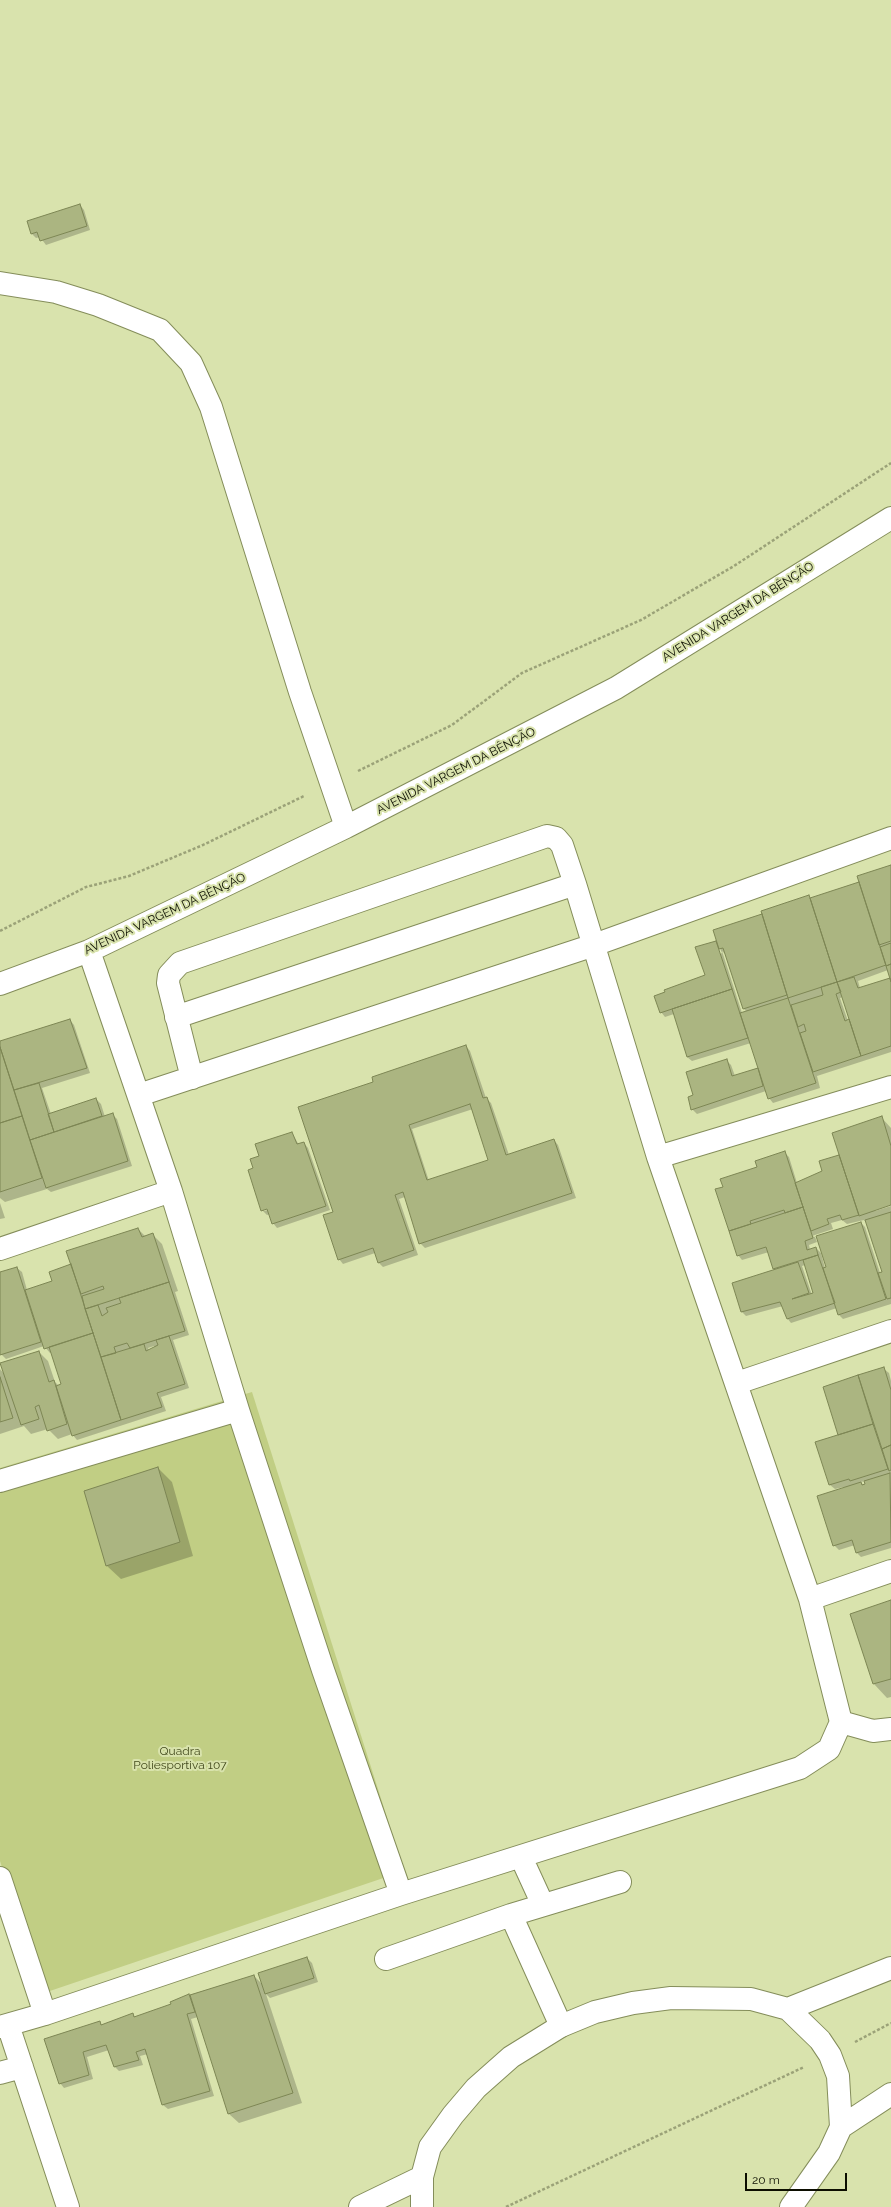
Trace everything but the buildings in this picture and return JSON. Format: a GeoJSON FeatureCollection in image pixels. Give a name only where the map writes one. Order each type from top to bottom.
{"type":"FeatureCollection","features":[{"type":"Feature","properties":{"kind":"street"},"geometry":{"type":"LineString","coordinates":[[0,283],[56,292],[98,305],[160,330],[191,363],[211,407],[300,692],[346,827]]}},
{"type":"Feature","properties":{"kind":"street","name":"AVENIDA VARGEM DA BÊNÇÃO"},"geometry":{"type":"LineString","coordinates":[[0,984],[89,951],[346,827],[616,688],[891,518]]}},
{"type":"Feature","properties":{"kind":"street"},"geometry":{"type":"LineString","coordinates":[[68,2207],[22,2067],[4,2026],[45,2014],[402,1894],[800,1768],[829,1749],[841,1722],[810,1599],[737,1383],[658,1157],[575,884],[562,845],[556,838],[547,836],[180,962],[169,975],[168,983],[192,1078]]}},
{"type":"Feature","properties":{"kind":"street"},"geometry":{"type":"LineString","coordinates":[[139,1095],[594,945],[891,838]]}},
{"type":"Feature","properties":{"kind":"street"},"geometry":{"type":"LineString","coordinates":[[176,1017],[575,884]]}},
{"type":"Feature","properties":{"kind":"street"},"geometry":{"type":"LineString","coordinates":[[89,951],[171,1191],[238,1410],[323,1670],[402,1894]]}},
{"type":"Feature","properties":{"kind":"street"},"geometry":{"type":"LineString","coordinates":[[658,1157],[891,1087]]}},
{"type":"Feature","properties":{"kind":"street"},"geometry":{"type":"LineString","coordinates":[[0,1249],[171,1191]]}},
{"type":"Feature","properties":{"kind":"street"},"geometry":{"type":"LineString","coordinates":[[737,1383],[891,1331]]}},
{"type":"Feature","properties":{"kind":"street"},"geometry":{"type":"LineString","coordinates":[[0,1480],[238,1410]]}},
{"type":"Feature","properties":{"kind":"street"},"geometry":{"type":"LineString","coordinates":[[810,1599],[891,1571]]}},
{"type":"Feature","properties":{"kind":"street"},"geometry":{"type":"LineString","coordinates":[[841,1722],[873,1731],[891,1729]]}},
{"type":"Feature","properties":{"kind":"street"},"geometry":{"type":"LineString","coordinates":[[521,1857],[543,1905]]}},
{"type":"Feature","properties":{"kind":"street"},"geometry":{"type":"LineString","coordinates":[[0,1878],[45,2014]]}},
{"type":"Feature","properties":{"kind":"street"},"geometry":{"type":"LineString","coordinates":[[386,1959],[511,1915],[620,1882]]}},
{"type":"Feature","properties":{"kind":"street"},"geometry":{"type":"LineString","coordinates":[[511,1915],[561,2026]]}},
{"type":"Feature","properties":{"kind":"street"},"geometry":{"type":"LineString","coordinates":[[788,2009],[891,1968]]}},
{"type":"Feature","properties":{"kind":"street"},"geometry":{"type":"LineString","coordinates":[[422,2207],[422,2177],[430,2147],[453,2115],[476,2088],[511,2057],[561,2026],[595,2012],[633,2003],[671,1998],[751,1999],[788,2009],[820,2040],[830,2055],[838,2076],[841,2127],[829,2153],[792,2207]]}},
{"type":"Feature","properties":{"kind":"street"},"geometry":{"type":"LineString","coordinates":[[0,2073],[22,2067]]}},
{"type":"Feature","properties":{"kind":"street"},"geometry":{"type":"LineString","coordinates":[[841,2127],[891,2094]]}},
{"type":"Feature","properties":{"kind":"street"},"geometry":{"type":"LineString","coordinates":[[360,2207],[422,2177]]}},
{"type":"Feature","properties":{"kind":"path"},"geometry":{"type":"LineString","coordinates":[[0,930],[86,887],[129,876],[203,845],[452,725],[522,673],[641,620],[734,566],[891,463]]}},
{"type":"Feature","properties":{"kind":"path"},"geometry":{"type":"LineString","coordinates":[[506,2207],[830,2055],[891,2023]]}},
{"type":"Feature","properties":{"kind":"green space","name":"Quadra Poliesportiva 107"},"geometry":{"type":"Polygon","coordinates":[[[252,1392],[404,1871],[41,1994],[0,1861],[0,1468],[252,1392]]]}}]}
